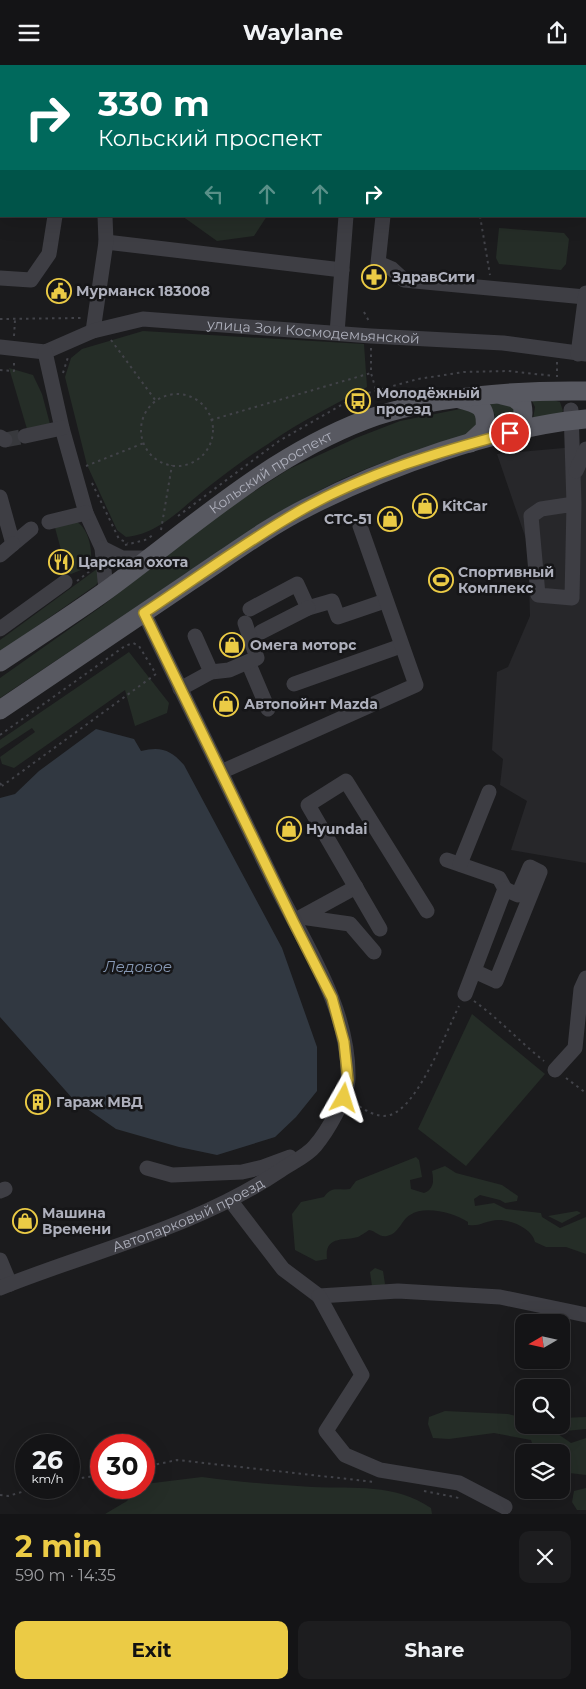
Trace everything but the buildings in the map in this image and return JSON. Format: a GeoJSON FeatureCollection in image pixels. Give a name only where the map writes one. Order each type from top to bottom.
{"type":"FeatureCollection","features":[{"type":"Feature","properties":{"kind":"main road","name":"Кольский проспект"},"geometry":{"type":"LineString","coordinates":[[0,662],[106,591],[218,505],[290,456],[366,420],[458,398],[498,394],[578,405]]}},
{"type":"Feature","properties":{"kind":"main road"},"geometry":{"type":"LineString","coordinates":[[498,394],[514,398],[522,404],[524,415],[521,425],[510,433]]}},
{"type":"Feature","properties":{"kind":"main road"},"geometry":{"type":"LineString","coordinates":[[458,398],[480,406],[487,416],[486,429],[469,444]]}},
{"type":"Feature","properties":{"kind":"main road"},"geometry":{"type":"LineString","coordinates":[[0,710],[304,509],[359,482],[469,444],[510,433],[578,405]]}},
{"type":"Feature","properties":{"kind":"street"},"geometry":{"type":"LineString","coordinates":[[0,278],[31,280],[49,254],[55,217]]}},
{"type":"Feature","properties":{"kind":"street"},"geometry":{"type":"LineString","coordinates":[[94,324],[106,242],[105,217]]}},
{"type":"Feature","properties":{"kind":"street"},"geometry":{"type":"LineString","coordinates":[[336,333],[346,217]]}},
{"type":"Feature","properties":{"kind":"street"},"geometry":{"type":"LineString","coordinates":[[383,217],[378,263],[392,269],[404,280],[585,297]]}},
{"type":"Feature","properties":{"kind":"street"},"geometry":{"type":"LineString","coordinates":[[106,242],[342,270]]}},
{"type":"Feature","properties":{"kind":"street"},"geometry":{"type":"LineString","coordinates":[[582,354],[586,293]]}},
{"type":"Feature","properties":{"kind":"street","name":"улица Зои Космодемьянской"},"geometry":{"type":"LineString","coordinates":[[0,347],[45,352],[94,324],[112,327],[142,319],[371,336],[503,343],[582,354]]}},
{"type":"Feature","properties":{"kind":"street"},"geometry":{"type":"LineString","coordinates":[[45,352],[62,428],[86,513],[102,548],[106,591]]}},
{"type":"Feature","properties":{"kind":"street"},"geometry":{"type":"LineString","coordinates":[[574,504],[541,509],[531,516],[538,595],[572,598],[574,504],[573,485],[578,405]]}},
{"type":"Feature","properties":{"kind":"street"},"geometry":{"type":"LineString","coordinates":[[25,436],[62,428]]}},
{"type":"Feature","properties":{"kind":"street"},"geometry":{"type":"LineString","coordinates":[[573,485],[578,462],[586,449]]}},
{"type":"Feature","properties":{"kind":"street"},"geometry":{"type":"LineString","coordinates":[[0,497],[14,544]]}},
{"type":"Feature","properties":{"kind":"street"},"geometry":{"type":"LineString","coordinates":[[48,522],[86,513]]}},
{"type":"Feature","properties":{"kind":"street"},"geometry":{"type":"LineString","coordinates":[[221,772],[416,685],[360,526]]}},
{"type":"Feature","properties":{"kind":"street"},"geometry":{"type":"LineString","coordinates":[[0,555],[31,529]]}},
{"type":"Feature","properties":{"kind":"street"},"geometry":{"type":"LineString","coordinates":[[102,548],[122,557],[149,558]]}},
{"type":"Feature","properties":{"kind":"street"},"geometry":{"type":"LineString","coordinates":[[0,629],[65,582]]}},
{"type":"Feature","properties":{"kind":"street"},"geometry":{"type":"LineString","coordinates":[[180,689],[211,673],[230,670],[257,658],[247,616],[297,584],[308,608]]}},
{"type":"Feature","properties":{"kind":"street"},"geometry":{"type":"LineString","coordinates":[[260,632],[308,608],[332,601],[338,617],[385,601]]}},
{"type":"Feature","properties":{"kind":"street","name":"Автопарковый проезд"},"geometry":{"type":"LineString","coordinates":[[5,1286],[110,1250],[230,1200],[268,1179],[314,1147],[344,1098],[348,1080],[340,1021],[332,998],[297,919],[221,772],[144,613]]}},
{"type":"Feature","properties":{"kind":"street"},"geometry":{"type":"LineString","coordinates":[[195,636],[211,673]]}},
{"type":"Feature","properties":{"kind":"street"},"geometry":{"type":"LineString","coordinates":[[294,684],[401,646]]}},
{"type":"Feature","properties":{"kind":"street"},"geometry":{"type":"LineString","coordinates":[[248,662],[268,709]]}},
{"type":"Feature","properties":{"kind":"street"},"geometry":{"type":"LineString","coordinates":[[380,929],[308,805],[346,781],[427,911]]}},
{"type":"Feature","properties":{"kind":"street"},"geometry":{"type":"LineString","coordinates":[[474,971],[496,981],[540,872],[530,867],[518,895],[504,889],[499,878],[454,862],[488,792]]}},
{"type":"Feature","properties":{"kind":"street"},"geometry":{"type":"LineString","coordinates":[[297,919],[356,887]]}},
{"type":"Feature","properties":{"kind":"street"},"geometry":{"type":"LineString","coordinates":[[465,994],[504,889]]}},
{"type":"Feature","properties":{"kind":"street"},"geometry":{"type":"LineString","coordinates":[[297,919],[350,924],[374,952]]}},
{"type":"Feature","properties":{"kind":"street"},"geometry":{"type":"LineString","coordinates":[[555,1070],[575,1048],[581,989],[586,978]]}},
{"type":"Feature","properties":{"kind":"street"},"geometry":{"type":"LineString","coordinates":[[147,1167],[172,1175],[242,1172],[263,1167],[314,1147]]}},
{"type":"Feature","properties":{"kind":"street"},"geometry":{"type":"LineString","coordinates":[[230,1200],[283,1269],[319,1296],[362,1375],[326,1431],[345,1455],[380,1470],[459,1483],[505,1507]]}},
{"type":"Feature","properties":{"kind":"street"},"geometry":{"type":"LineString","coordinates":[[0,1260],[5,1286]]}},
{"type":"Feature","properties":{"kind":"street"},"geometry":{"type":"LineString","coordinates":[[319,1296],[398,1291],[500,1297],[586,1315]]}},
{"type":"Feature","properties":{"kind":"path"},"geometry":{"type":"LineString","coordinates":[[480,217],[488,269],[495,288]]}},
{"type":"Feature","properties":{"kind":"path"},"geometry":{"type":"LineString","coordinates":[[0,319],[94,324]]}},
{"type":"Feature","properties":{"kind":"path"},"geometry":{"type":"LineString","coordinates":[[112,327],[111,340],[156,401]]}},
{"type":"Feature","properties":{"kind":"path"},"geometry":{"type":"LineString","coordinates":[[371,336],[371,373],[376,390]]}},
{"type":"Feature","properties":{"kind":"path"},"geometry":{"type":"LineString","coordinates":[[62,379],[68,357]]}},
{"type":"Feature","properties":{"kind":"path"},"geometry":{"type":"LineString","coordinates":[[508,371],[558,376]]}},
{"type":"Feature","properties":{"kind":"path"},"geometry":{"type":"LineString","coordinates":[[211,420],[371,373]]}},
{"type":"Feature","properties":{"kind":"path"},"geometry":{"type":"LineString","coordinates":[[175,394],[190,397],[201,403],[211,420],[211,440],[204,454],[187,464],[172,465],[156,460],[144,443],[141,429],[143,417],[156,401],[175,394]]}},
{"type":"Feature","properties":{"kind":"path"},"geometry":{"type":"LineString","coordinates":[[84,466],[144,443]]}},
{"type":"Feature","properties":{"kind":"path"},"geometry":{"type":"LineString","coordinates":[[88,475],[119,539],[128,543]]}},
{"type":"Feature","properties":{"kind":"path"},"geometry":{"type":"LineString","coordinates":[[0,735],[125,646],[133,643],[139,646],[156,674],[1,787],[0,783]]}},
{"type":"Feature","properties":{"kind":"path"},"geometry":{"type":"LineString","coordinates":[[344,1098],[377,1115],[390,1115],[407,1103],[420,1087],[465,994],[489,1013],[511,1035],[586,1093]]}},
{"type":"Feature","properties":{"kind":"path"},"geometry":{"type":"LineString","coordinates":[[155,1465],[177,1461],[380,1483]]}},
{"type":"Feature","properties":{"kind":"path"},"geometry":{"type":"LineString","coordinates":[[418,1490],[467,1499]]}},
{"type":"Feature","properties":{"kind":"path"},"geometry":{"type":"LineString","coordinates":[[0,1495],[8,1496],[15,1494]]}},
{"type":"Feature","properties":{"kind":"shaded area"},"geometry":{"type":"Polygon","coordinates":[[[183,217],[266,217],[254,236],[217,241],[183,217]]]}},
{"type":"Feature","properties":{"kind":"shaded area"},"geometry":{"type":"Polygon","coordinates":[[[499,228],[564,233],[569,239],[566,264],[561,270],[499,264],[496,258],[499,228]]]}},
{"type":"Feature","properties":{"kind":"shaded area"},"geometry":{"type":"Polygon","coordinates":[[[143,331],[364,344],[367,387],[280,436],[240,463],[161,524],[139,535],[126,537],[117,530],[87,465],[65,377],[71,358],[82,349],[143,331]]]}},
{"type":"Feature","properties":{"kind":"shaded area"},"geometry":{"type":"Polygon","coordinates":[[[9,368],[33,375],[42,394],[50,424],[27,429],[9,368]]]}},
{"type":"Feature","properties":{"kind":"shaded area"},"geometry":{"type":"Polygon","coordinates":[[[553,400],[560,402],[563,411],[560,415],[533,419],[535,407],[532,401],[553,400]]]}},
{"type":"Feature","properties":{"kind":"shaded area"},"geometry":{"type":"Polygon","coordinates":[[[484,401],[513,402],[517,420],[490,431],[495,415],[484,401]]]}},
{"type":"Feature","properties":{"kind":"shaded area"},"geometry":{"type":"Polygon","coordinates":[[[460,409],[470,410],[476,416],[476,430],[350,476],[269,518],[0,698],[0,678],[102,606],[227,509],[289,469],[356,438],[400,421],[460,409]]]}},
{"type":"Feature","properties":{"kind":"shaded area"},"geometry":{"type":"Polygon","coordinates":[[[586,446],[586,863],[511,850],[527,801],[500,785],[503,759],[492,750],[497,672],[508,667],[530,616],[528,545],[497,454],[586,446]]]}},
{"type":"Feature","properties":{"kind":"shaded area"},"geometry":{"type":"Polygon","coordinates":[[[75,521],[86,532],[91,548],[91,559],[86,568],[71,574],[67,572],[54,524],[75,521]]]}},
{"type":"Feature","properties":{"kind":"shaded area"},"geometry":{"type":"Polygon","coordinates":[[[101,566],[100,579],[96,585],[0,652],[0,640],[101,566]]]}},
{"type":"Feature","properties":{"kind":"shaded area"},"geometry":{"type":"Polygon","coordinates":[[[129,652],[169,703],[167,713],[135,726],[125,690],[14,768],[2,764],[0,757],[35,732],[32,728],[0,749],[0,740],[129,652]]]}},
{"type":"Feature","properties":{"kind":"shaded area"},"geometry":{"type":"Polygon","coordinates":[[[472,1014],[545,1074],[466,1166],[418,1129],[472,1014]]]}},
{"type":"Feature","properties":{"kind":"shaded area"},"geometry":{"type":"Polygon","coordinates":[[[416,1157],[419,1160],[422,1177],[410,1180],[411,1189],[424,1193],[430,1189],[433,1178],[432,1171],[445,1166],[456,1173],[502,1185],[518,1196],[517,1201],[505,1203],[480,1195],[474,1199],[475,1206],[494,1203],[506,1209],[541,1213],[542,1217],[560,1228],[586,1217],[586,1254],[566,1247],[546,1247],[535,1242],[529,1232],[518,1224],[504,1220],[479,1225],[468,1225],[468,1222],[455,1216],[431,1210],[416,1212],[410,1215],[395,1232],[387,1236],[382,1236],[369,1230],[358,1237],[336,1241],[329,1246],[327,1259],[316,1261],[295,1250],[292,1214],[301,1202],[324,1197],[333,1190],[350,1189],[356,1181],[416,1157]]]}},
{"type":"Feature","properties":{"kind":"shaded area"},"geometry":{"type":"Polygon","coordinates":[[[577,1211],[581,1213],[562,1223],[548,1216],[577,1211]]]}},
{"type":"Feature","properties":{"kind":"shaded area"},"geometry":{"type":"Polygon","coordinates":[[[375,1268],[383,1271],[385,1284],[382,1287],[372,1286],[370,1272],[375,1268]]]}},
{"type":"Feature","properties":{"kind":"shaded area"},"geometry":{"type":"Polygon","coordinates":[[[445,1411],[508,1414],[515,1416],[515,1434],[558,1434],[571,1443],[586,1438],[586,1475],[570,1473],[570,1444],[532,1443],[531,1440],[494,1433],[449,1439],[433,1438],[428,1424],[429,1417],[445,1411]]]}},
{"type":"Feature","properties":{"kind":"shaded area"},"geometry":{"type":"Polygon","coordinates":[[[586,1417],[586,1429],[570,1431],[570,1418],[586,1417]]]}},
{"type":"Feature","properties":{"kind":"shaded area"},"geometry":{"type":"Polygon","coordinates":[[[202,1477],[312,1487],[374,1489],[403,1494],[417,1500],[431,1508],[432,1514],[105,1514],[129,1499],[155,1499],[155,1483],[202,1477]]]}},
{"type":"Feature","properties":{"kind":"shaded area"},"geometry":{"type":"Polygon","coordinates":[[[586,1488],[586,1510],[577,1510],[572,1502],[574,1491],[586,1488]]]}},
{"type":"Feature","properties":{"kind":"water","name":"Ледовое"},"geometry":{"type":"Polygon","coordinates":[[[96,729],[134,739],[141,751],[160,749],[170,753],[184,765],[282,948],[317,1047],[317,1091],[296,1117],[275,1137],[217,1155],[179,1147],[116,1129],[73,1099],[0,1017],[0,798],[15,794],[39,771],[96,729]]]}},
{"type":"Feature","properties":{"kind":"tunnel"},"geometry":{"type":"LineString","coordinates":[[5,440],[25,436]]}},
{"type":"Feature","properties":{"kind":"place","name":"ЗдравСити"},"geometry":{"type":"Point","coordinates":[374,277]}},
{"type":"Feature","properties":{"kind":"place","name":"Мурманск 183008"},"geometry":{"type":"Point","coordinates":[59,291]}},
{"type":"Feature","properties":{"kind":"place","name":"Молодёжный проезд"},"geometry":{"type":"Point","coordinates":[358,401]}},
{"type":"Feature","properties":{"kind":"place","name":"KitCar"},"geometry":{"type":"Point","coordinates":[425,506]}},
{"type":"Feature","properties":{"kind":"place","name":"СТС-51"},"geometry":{"type":"Point","coordinates":[390,519]}},
{"type":"Feature","properties":{"kind":"place","name":"Царская охота"},"geometry":{"type":"Point","coordinates":[61,562]}},
{"type":"Feature","properties":{"kind":"place","name":"Спортивный Комплекс"},"geometry":{"type":"Point","coordinates":[441,580]}},
{"type":"Feature","properties":{"kind":"place","name":"Омега моторс"},"geometry":{"type":"Point","coordinates":[232,645]}},
{"type":"Feature","properties":{"kind":"place","name":"Автопойнт Mazda"},"geometry":{"type":"Point","coordinates":[226,704]}},
{"type":"Feature","properties":{"kind":"place","name":"Hyundai"},"geometry":{"type":"Point","coordinates":[289,829]}},
{"type":"Feature","properties":{"kind":"place","name":"Гараж МВД"},"geometry":{"type":"Point","coordinates":[38,1102]}},
{"type":"Feature","properties":{"kind":"place","name":"Машина Времени"},"geometry":{"type":"Point","coordinates":[25,1221]}},
{"type":"Feature","properties":{"kind":"route"},"geometry":{"type":"LineString","coordinates":[[344,1098],[348,1080],[344,1042],[340,1021],[332,998],[144,613],[254,539],[304,509],[359,482],[469,444],[510,433]]}}]}
